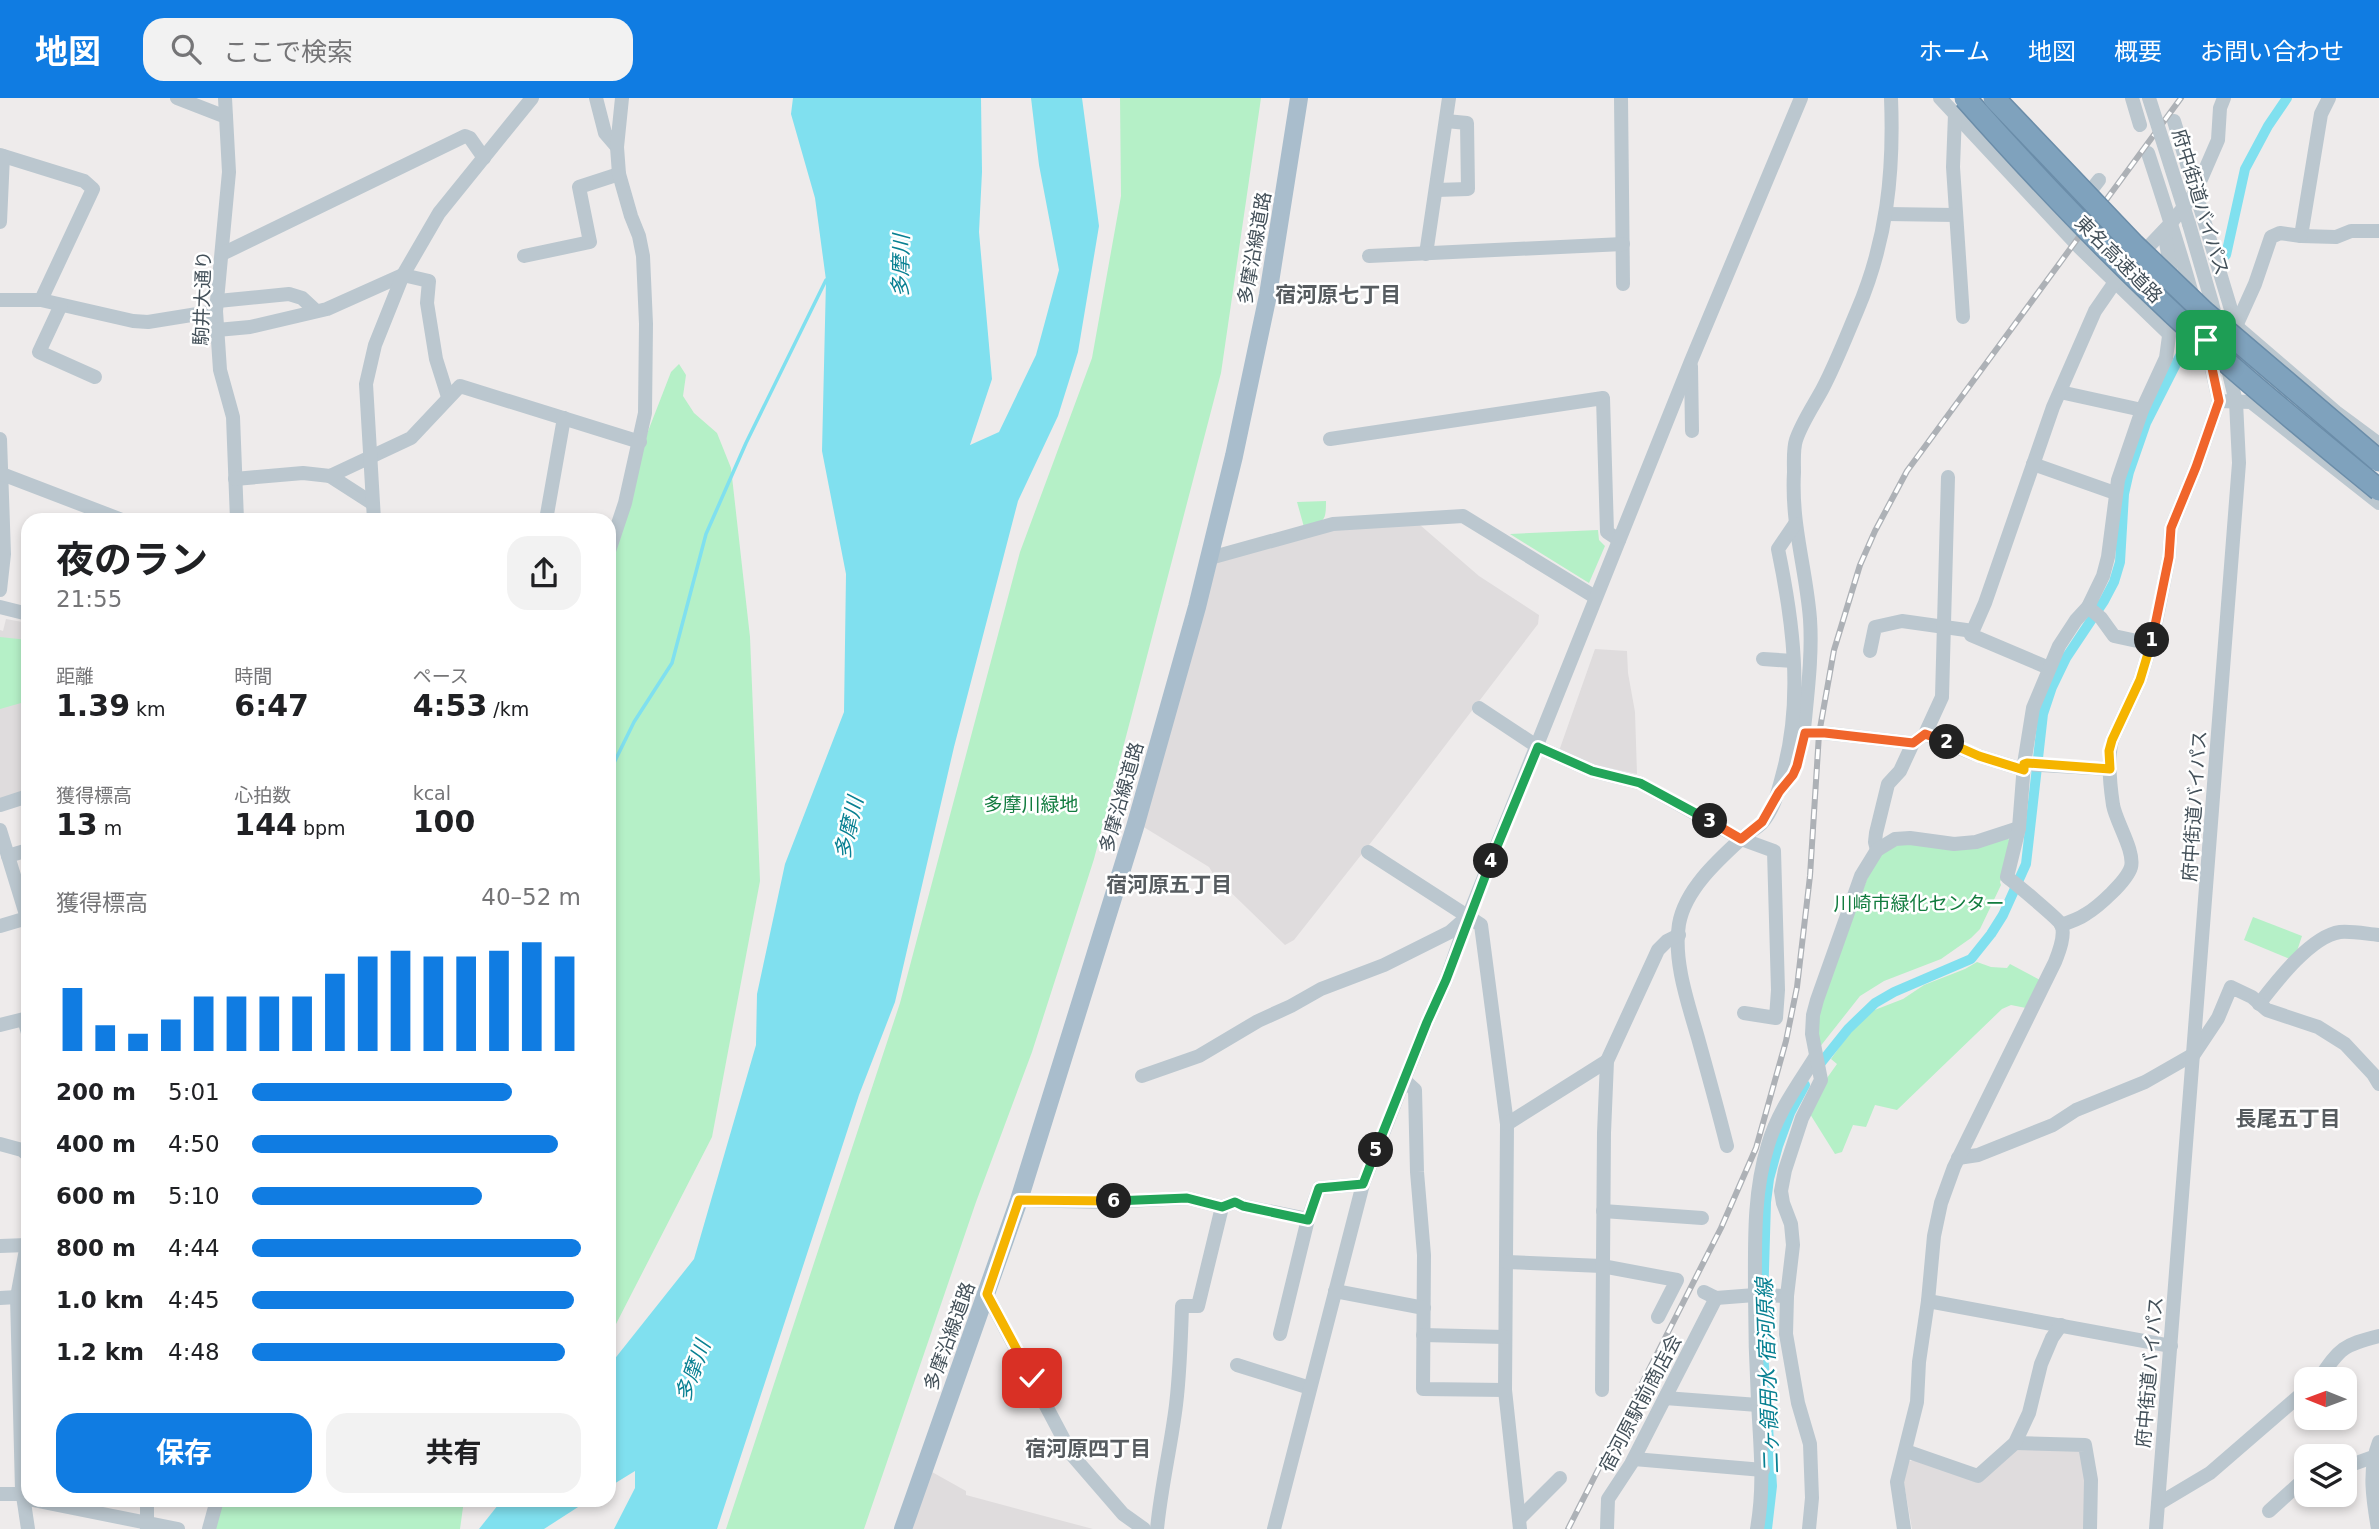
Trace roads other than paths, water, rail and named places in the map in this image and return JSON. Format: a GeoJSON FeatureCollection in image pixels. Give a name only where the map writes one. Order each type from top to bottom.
{"type":"FeatureCollection","features":[{"type":"Feature","properties":{"kind":"highway","name":"東名高速道路"},"geometry":{"type":"LineString","coordinates":[[1994,98],[2134,245],[2204,312],[2379,447]]}},
{"type":"Feature","properties":{"kind":"highway","name":"東名高速道路"},"geometry":{"type":"LineString","coordinates":[[1960,106],[2055,195],[2195,334],[2379,490]]}},
{"type":"Feature","properties":{"kind":"main road","name":"多摩沿線道路"},"geometry":{"type":"LineString","coordinates":[[903,1529],[1019,1200],[1135,827],[1210,558],[1268,295],[1299,98]]}},
{"type":"Feature","properties":{"kind":"street"},"geometry":{"type":"LineString","coordinates":[[177,98],[226,117]]}},
{"type":"Feature","properties":{"kind":"street","name":"駒井大通り"},"geometry":{"type":"LineString","coordinates":[[225,98],[229,172],[217,330],[220,370],[233,417],[237,513]]}},
{"type":"Feature","properties":{"kind":"street"},"geometry":{"type":"LineString","coordinates":[[596,98],[605,133],[617,147]]}},
{"type":"Feature","properties":{"kind":"street"},"geometry":{"type":"LineString","coordinates":[[616,530],[640,442],[646,401],[643,256],[620,174],[617,147],[622,98]]}},
{"type":"Feature","properties":{"kind":"street"},"geometry":{"type":"LineString","coordinates":[[1426,254],[1449,98]]}},
{"type":"Feature","properties":{"kind":"street"},"geometry":{"type":"LineString","coordinates":[[1621,98],[1623,284]]}},
{"type":"Feature","properties":{"kind":"street"},"geometry":{"type":"LineString","coordinates":[[1274,1529],[1363,1184],[1446,980],[1468,917],[1538,747],[1595,597],[1801,98]]}},
{"type":"Feature","properties":{"kind":"street"},"geometry":{"type":"LineString","coordinates":[[1727,1146],[1686,993],[1679,935],[1680,921],[1693,891],[1705,875],[1762,822],[1797,766],[1805,733],[1811,654],[1810,618],[1795,524],[1795,442],[1825,385],[1859,307],[1874,263],[1886,214],[1892,171],[1891,98]]}},
{"type":"Feature","properties":{"kind":"street"},"geometry":{"type":"LineString","coordinates":[[1941,98],[1960,106],[2062,227],[2168,333]]}},
{"type":"Feature","properties":{"kind":"street"},"geometry":{"type":"LineString","coordinates":[[2132,98],[2140,125]]}},
{"type":"Feature","properties":{"kind":"street","name":"府中街道バイパス"},"geometry":{"type":"LineString","coordinates":[[2149,98],[2244,402],[2156,1529]]}},
{"type":"Feature","properties":{"kind":"street"},"geometry":{"type":"LineString","coordinates":[[2049,668],[1971,635],[1985,603],[2060,392],[2095,311],[2115,282],[2195,193],[2211,161],[2224,98]]}},
{"type":"Feature","properties":{"kind":"street"},"geometry":{"type":"LineString","coordinates":[[2301,236],[2320,114],[2329,98]]}},
{"type":"Feature","properties":{"kind":"street"},"geometry":{"type":"LineString","coordinates":[[373,513],[372,458],[367,415],[368,373],[375,345],[403,275],[439,213],[484,158],[525,100]]}},
{"type":"Feature","properties":{"kind":"street"},"geometry":{"type":"LineString","coordinates":[[1960,106],[1953,167],[1963,317]]}},
{"type":"Feature","properties":{"kind":"street"},"geometry":{"type":"LineString","coordinates":[[1436,190],[1468,189],[1467,123],[1446,121]]}},
{"type":"Feature","properties":{"kind":"street"},"geometry":{"type":"LineString","coordinates":[[2174,121],[2236,326],[2244,402]]}},
{"type":"Feature","properties":{"kind":"street"},"geometry":{"type":"LineString","coordinates":[[222,254],[465,136],[470,138],[484,158]]}},
{"type":"Feature","properties":{"kind":"street"},"geometry":{"type":"LineString","coordinates":[[2062,925],[2085,916],[2102,902],[2131,868],[2130,854],[2113,805],[2109,751],[2140,680],[2151,644],[2169,557],[2171,528],[2219,401],[2206,340],[2167,227],[2148,153]]}},
{"type":"Feature","properties":{"kind":"street"},"geometry":{"type":"LineString","coordinates":[[0,222],[2,156],[84,181],[93,189],[41,300]]}},
{"type":"Feature","properties":{"kind":"street"},"geometry":{"type":"LineString","coordinates":[[524,256],[590,242],[579,187],[620,174]]}},
{"type":"Feature","properties":{"kind":"street"},"geometry":{"type":"LineString","coordinates":[[2062,227],[2099,180]]}},
{"type":"Feature","properties":{"kind":"street"},"geometry":{"type":"LineString","coordinates":[[1886,214],[1955,215]]}},
{"type":"Feature","properties":{"kind":"street"},"geometry":{"type":"LineString","coordinates":[[1904,1529],[1897,1482],[1917,1402],[1919,1362],[1941,1203],[1958,1158],[2057,958],[2062,925],[2007,877],[2019,828],[2029,765],[2034,708],[2049,668],[2068,632],[2093,612],[2096,592],[2105,567],[2115,493],[2142,410],[2166,358],[2175,298],[2167,227]]}},
{"type":"Feature","properties":{"kind":"street"},"geometry":{"type":"LineString","coordinates":[[2236,326],[2255,284],[2271,237],[2280,233],[2336,237],[2351,231],[2379,231]]}},
{"type":"Feature","properties":{"kind":"street"},"geometry":{"type":"LineString","coordinates":[[1369,256],[1623,244]]}},
{"type":"Feature","properties":{"kind":"street"},"geometry":{"type":"LineString","coordinates":[[217,330],[250,327],[316,312],[403,275],[429,281],[426,303],[436,359],[448,397]]}},
{"type":"Feature","properties":{"kind":"street"},"geometry":{"type":"LineString","coordinates":[[0,300],[41,300],[148,322],[289,293],[302,298],[316,312]]}},
{"type":"Feature","properties":{"kind":"street"},"geometry":{"type":"LineString","coordinates":[[61,305],[39,352],[95,377]]}},
{"type":"Feature","properties":{"kind":"street"},"geometry":{"type":"LineString","coordinates":[[2236,326],[2379,447]]}},
{"type":"Feature","properties":{"kind":"street"},"geometry":{"type":"LineString","coordinates":[[1691,361],[1692,431]]}},
{"type":"Feature","properties":{"kind":"street"},"geometry":{"type":"LineString","coordinates":[[330,476],[411,438],[460,386],[640,442]]}},
{"type":"Feature","properties":{"kind":"street"},"geometry":{"type":"LineString","coordinates":[[2060,392],[2142,410]]}},
{"type":"Feature","properties":{"kind":"street"},"geometry":{"type":"LineString","coordinates":[[1330,439],[1603,398],[1607,532],[1619,540]]}},
{"type":"Feature","properties":{"kind":"street"},"geometry":{"type":"LineString","coordinates":[[2219,401],[2244,402],[2379,503]]}},
{"type":"Feature","properties":{"kind":"street"},"geometry":{"type":"LineString","coordinates":[[547,513],[564,418]]}},
{"type":"Feature","properties":{"kind":"street"},"geometry":{"type":"LineString","coordinates":[[0,439],[4,554],[0,590]]}},
{"type":"Feature","properties":{"kind":"street"},"geometry":{"type":"LineString","coordinates":[[2033,464],[2115,493]]}},
{"type":"Feature","properties":{"kind":"street"},"geometry":{"type":"LineString","coordinates":[[235,479],[303,473],[330,476],[372,503]]}},
{"type":"Feature","properties":{"kind":"street"},"geometry":{"type":"LineString","coordinates":[[2,474],[104,513]]}},
{"type":"Feature","properties":{"kind":"street"},"geometry":{"type":"LineString","coordinates":[[1877,850],[1876,833],[1888,784],[1900,772],[1913,743],[1925,734],[1942,697],[1948,477]]}},
{"type":"Feature","properties":{"kind":"street"},"geometry":{"type":"LineString","coordinates":[[1210,558],[1333,524],[1463,516],[1595,597]]}},
{"type":"Feature","properties":{"kind":"street"},"geometry":{"type":"LineString","coordinates":[[1779,792],[1790,748],[1794,715],[1790,603],[1778,549],[1795,524]]}},
{"type":"Feature","properties":{"kind":"street"},"geometry":{"type":"LineString","coordinates":[[0,607],[21,612]]}},
{"type":"Feature","properties":{"kind":"street"},"geometry":{"type":"LineString","coordinates":[[2093,612],[2114,636],[2151,644]]}},
{"type":"Feature","properties":{"kind":"street"},"geometry":{"type":"LineString","coordinates":[[1870,651],[1875,627],[1902,621],[1973,631]]}},
{"type":"Feature","properties":{"kind":"street"},"geometry":{"type":"LineString","coordinates":[[1763,659],[1793,661]]}},
{"type":"Feature","properties":{"kind":"street"},"geometry":{"type":"LineString","coordinates":[[1479,708],[1538,747],[1592,771],[1640,783],[1741,839],[1774,851],[1778,990],[1776,1018],[1744,1013]]}},
{"type":"Feature","properties":{"kind":"street"},"geometry":{"type":"LineString","coordinates":[[1805,733],[1913,743]]}},
{"type":"Feature","properties":{"kind":"street"},"geometry":{"type":"LineString","coordinates":[[1925,734],[1979,756],[2029,765],[2110,769]]}},
{"type":"Feature","properties":{"kind":"street"},"geometry":{"type":"LineString","coordinates":[[0,805],[21,798]]}},
{"type":"Feature","properties":{"kind":"street"},"geometry":{"type":"LineString","coordinates":[[1809,1529],[1812,1498],[1810,1444],[1791,1369],[1786,1334],[1783,1296],[1793,1245],[1791,1224],[1781,1191],[1802,1118],[1821,1080],[1812,1034],[1817,1000],[1861,876],[1877,850],[1895,839],[1910,838],[1954,844],[1976,842],[2019,828]]}},
{"type":"Feature","properties":{"kind":"street"},"geometry":{"type":"LineString","coordinates":[[0,830],[21,900]]}},
{"type":"Feature","properties":{"kind":"street"},"geometry":{"type":"LineString","coordinates":[[8,856],[21,852]]}},
{"type":"Feature","properties":{"kind":"street"},"geometry":{"type":"LineString","coordinates":[[1368,852],[1480,925],[1507,1124],[1505,1390],[1519,1526]]}},
{"type":"Feature","properties":{"kind":"street"},"geometry":{"type":"LineString","coordinates":[[1142,1076],[1199,1056],[1258,1021],[1321,989],[1384,965],[1450,932],[1468,917]]}},
{"type":"Feature","properties":{"kind":"street"},"geometry":{"type":"LineString","coordinates":[[0,926],[21,921]]}},
{"type":"Feature","properties":{"kind":"street"},"geometry":{"type":"LineString","coordinates":[[2259,1004],[2297,959],[2331,934],[2342,932],[2379,935]]}},
{"type":"Feature","properties":{"kind":"street"},"geometry":{"type":"LineString","coordinates":[[1507,1124],[1606,1061],[1619,1039],[1655,956],[1667,940],[1679,935]]}},
{"type":"Feature","properties":{"kind":"street"},"geometry":{"type":"LineString","coordinates":[[1958,1158],[1978,1155],[2053,1125],[2076,1110],[2145,1082],[2194,1054],[2218,1018],[2231,987],[2252,997],[2267,1010],[2318,1027],[2345,1044],[2379,1084]]}},
{"type":"Feature","properties":{"kind":"street"},"geometry":{"type":"LineString","coordinates":[[0,1025],[21,1020]]}},
{"type":"Feature","properties":{"kind":"street"},"geometry":{"type":"LineString","coordinates":[[1758,1529],[1763,1470],[1754,1328],[1757,1295],[1755,1224],[1768,1144],[1791,1092],[1817,1057]]}},
{"type":"Feature","properties":{"kind":"street"},"geometry":{"type":"LineString","coordinates":[[1602,1390],[1606,1061]]}},
{"type":"Feature","properties":{"kind":"street"},"geometry":{"type":"LineString","coordinates":[[1404,1080],[1415,1090],[1424,1308],[1423,1389],[1505,1390]]}},
{"type":"Feature","properties":{"kind":"street"},"geometry":{"type":"LineString","coordinates":[[0,1144],[21,1150]]}},
{"type":"Feature","properties":{"kind":"street"},"geometry":{"type":"LineString","coordinates":[[1280,1334],[1308,1220],[1319,1188],[1363,1184]]}},
{"type":"Feature","properties":{"kind":"street"},"geometry":{"type":"LineString","coordinates":[[1019,1200],[1104,1202],[1187,1198],[1222,1207],[1235,1202],[1308,1220]]}},
{"type":"Feature","properties":{"kind":"street"},"geometry":{"type":"LineString","coordinates":[[1157,1529],[1176,1406],[1182,1306],[1198,1306],[1222,1207]]}},
{"type":"Feature","properties":{"kind":"street"},"geometry":{"type":"LineString","coordinates":[[1603,1211],[1702,1219]]}},
{"type":"Feature","properties":{"kind":"street"},"geometry":{"type":"LineString","coordinates":[[0,1245],[21,1243]]}},
{"type":"Feature","properties":{"kind":"street"},"geometry":{"type":"LineString","coordinates":[[1507,1262],[1602,1266],[1677,1280],[1658,1317]]}},
{"type":"Feature","properties":{"kind":"street"},"geometry":{"type":"LineString","coordinates":[[21,1279],[18,1297],[21,1348]]}},
{"type":"Feature","properties":{"kind":"street"},"geometry":{"type":"LineString","coordinates":[[1335,1292],[1424,1308]]}},
{"type":"Feature","properties":{"kind":"street"},"geometry":{"type":"LineString","coordinates":[[987,1294],[1072,1455],[1123,1514],[1144,1529]]}},
{"type":"Feature","properties":{"kind":"street","name":"宿河原駅前商店会"},"geometry":{"type":"LineString","coordinates":[[1607,1529],[1608,1499],[1634,1458],[1665,1398],[1710,1295],[1757,1295]]}},
{"type":"Feature","properties":{"kind":"street"},"geometry":{"type":"LineString","coordinates":[[1757,1295],[1783,1296]]}},
{"type":"Feature","properties":{"kind":"street"},"geometry":{"type":"LineString","coordinates":[[0,1298],[18,1297]]}},
{"type":"Feature","properties":{"kind":"street"},"geometry":{"type":"LineString","coordinates":[[1928,1301],[2171,1346]]}},
{"type":"Feature","properties":{"kind":"street"},"geometry":{"type":"LineString","coordinates":[[1906,1451],[1978,1476],[2015,1443],[2029,1413],[2041,1364],[2061,1325]]}},
{"type":"Feature","properties":{"kind":"street"},"geometry":{"type":"LineString","coordinates":[[1423,1335],[1505,1337]]}},
{"type":"Feature","properties":{"kind":"street"},"geometry":{"type":"LineString","coordinates":[[2327,1367],[2343,1347],[2379,1336]]}},
{"type":"Feature","properties":{"kind":"street"},"geometry":{"type":"LineString","coordinates":[[1237,1365],[1310,1388]]}},
{"type":"Feature","properties":{"kind":"street"},"geometry":{"type":"LineString","coordinates":[[1665,1398],[1758,1405]]}},
{"type":"Feature","properties":{"kind":"street"},"geometry":{"type":"LineString","coordinates":[[2158,1504],[2217,1467],[2294,1400]]}},
{"type":"Feature","properties":{"kind":"street"},"geometry":{"type":"LineString","coordinates":[[2015,1443],[2085,1445],[2091,1480],[2090,1529]]}},
{"type":"Feature","properties":{"kind":"street"},"geometry":{"type":"LineString","coordinates":[[2378,1529],[2373,1500],[2373,1457],[2379,1443]]}},
{"type":"Feature","properties":{"kind":"street"},"geometry":{"type":"LineString","coordinates":[[2357,1463],[2373,1457]]}},
{"type":"Feature","properties":{"kind":"street"},"geometry":{"type":"LineString","coordinates":[[1634,1458],[1763,1470]]}},
{"type":"Feature","properties":{"kind":"street"},"geometry":{"type":"LineString","coordinates":[[1519,1526],[1560,1478]]}},
{"type":"Feature","properties":{"kind":"street"},"geometry":{"type":"LineString","coordinates":[[2269,1511],[2294,1488]]}},
{"type":"Feature","properties":{"kind":"street"},"geometry":{"type":"LineString","coordinates":[[0,1494],[21,1497]]}},
{"type":"Feature","properties":{"kind":"street"},"geometry":{"type":"LineString","coordinates":[[27,1507],[28,1529]]}},
{"type":"Feature","properties":{"kind":"street"},"geometry":{"type":"LineString","coordinates":[[66,1507],[148,1526],[178,1529]]}},
{"type":"Feature","properties":{"kind":"street"},"geometry":{"type":"LineString","coordinates":[[147,1507],[148,1526]]}},
{"type":"Feature","properties":{"kind":"street"},"geometry":{"type":"LineString","coordinates":[[209,1529],[215,1507]]}},
{"type":"Feature","properties":{"kind":"water","name":"多摩川"},"geometry":{"type":"Polygon","coordinates":[[[793,98],[981,98],[982,172],[979,232],[992,379],[970,445],[999,432],[1036,355],[1059,270],[1039,165],[1031,98],[1082,98],[1099,226],[1078,352],[1058,416],[1018,501],[954,747],[895,1002],[859,1095],[717,1529],[614,1529],[635,1488],[635,1471],[616,1483],[616,1357],[694,1259],[756,1045],[757,994],[785,864],[844,712],[846,574],[822,451],[826,280],[815,198],[791,114],[793,98]]]}},
{"type":"Feature","properties":{"kind":"water"},"geometry":{"type":"Polygon","coordinates":[[[496,1507],[578,1507],[544,1529],[479,1529],[496,1507]]]}},
{"type":"Feature","properties":{"kind":"waterway","name":"二ヶ領用水 宿河原線"},"geometry":{"type":"LineString","coordinates":[[2226,255],[2245,169],[2287,98]]}},
{"type":"Feature","properties":{"kind":"waterway"},"geometry":{"type":"LineString","coordinates":[[616,759],[634,722],[672,663],[706,534],[746,443],[826,280]]}},
{"type":"Feature","properties":{"kind":"waterway","name":"二ヶ領用水 宿河原線"},"geometry":{"type":"LineString","coordinates":[[1816,1069],[1848,1029],[1875,1003],[1971,959],[2003,915],[2026,864],[2043,714],[2066,658],[2114,582],[2120,562],[2124,494],[2129,472],[2146,423],[2180,356]]}},
{"type":"Feature","properties":{"kind":"waterway","name":"二ヶ領用水 宿河原線"},"geometry":{"type":"LineString","coordinates":[[1767,1529],[1772,1486],[1762,1337],[1766,1202],[1778,1146],[1790,1113],[1805,1085]]}},
{"type":"Feature","properties":{"kind":"railway"},"geometry":{"type":"LineString","coordinates":[[1568,1529],[1721,1228],[1756,1148],[1786,1041],[1797,987],[1810,876],[1819,734],[1834,650],[1860,565],[1907,471],[2181,98]]}},
{"type":"Feature","properties":{"kind":"district","name":"宿河原七丁目"},"geometry":{"type":"Point","coordinates":[1338,295]}},
{"type":"Feature","properties":{"kind":"district","name":"宿河原五丁目"},"geometry":{"type":"Point","coordinates":[1169,885]}},
{"type":"Feature","properties":{"kind":"district","name":"長尾五丁目"},"geometry":{"type":"Point","coordinates":[2288,1119]}},
{"type":"Feature","properties":{"kind":"district","name":"宿河原四丁目"},"geometry":{"type":"Point","coordinates":[1088,1449]}},
{"type":"Feature","properties":{"kind":"park label","name":"多摩川緑地"},"geometry":{"type":"Point","coordinates":[1031,804]}},
{"type":"Feature","properties":{"kind":"park label","name":"川崎市緑化センター"},"geometry":{"type":"Point","coordinates":[1919,903]}}]}
